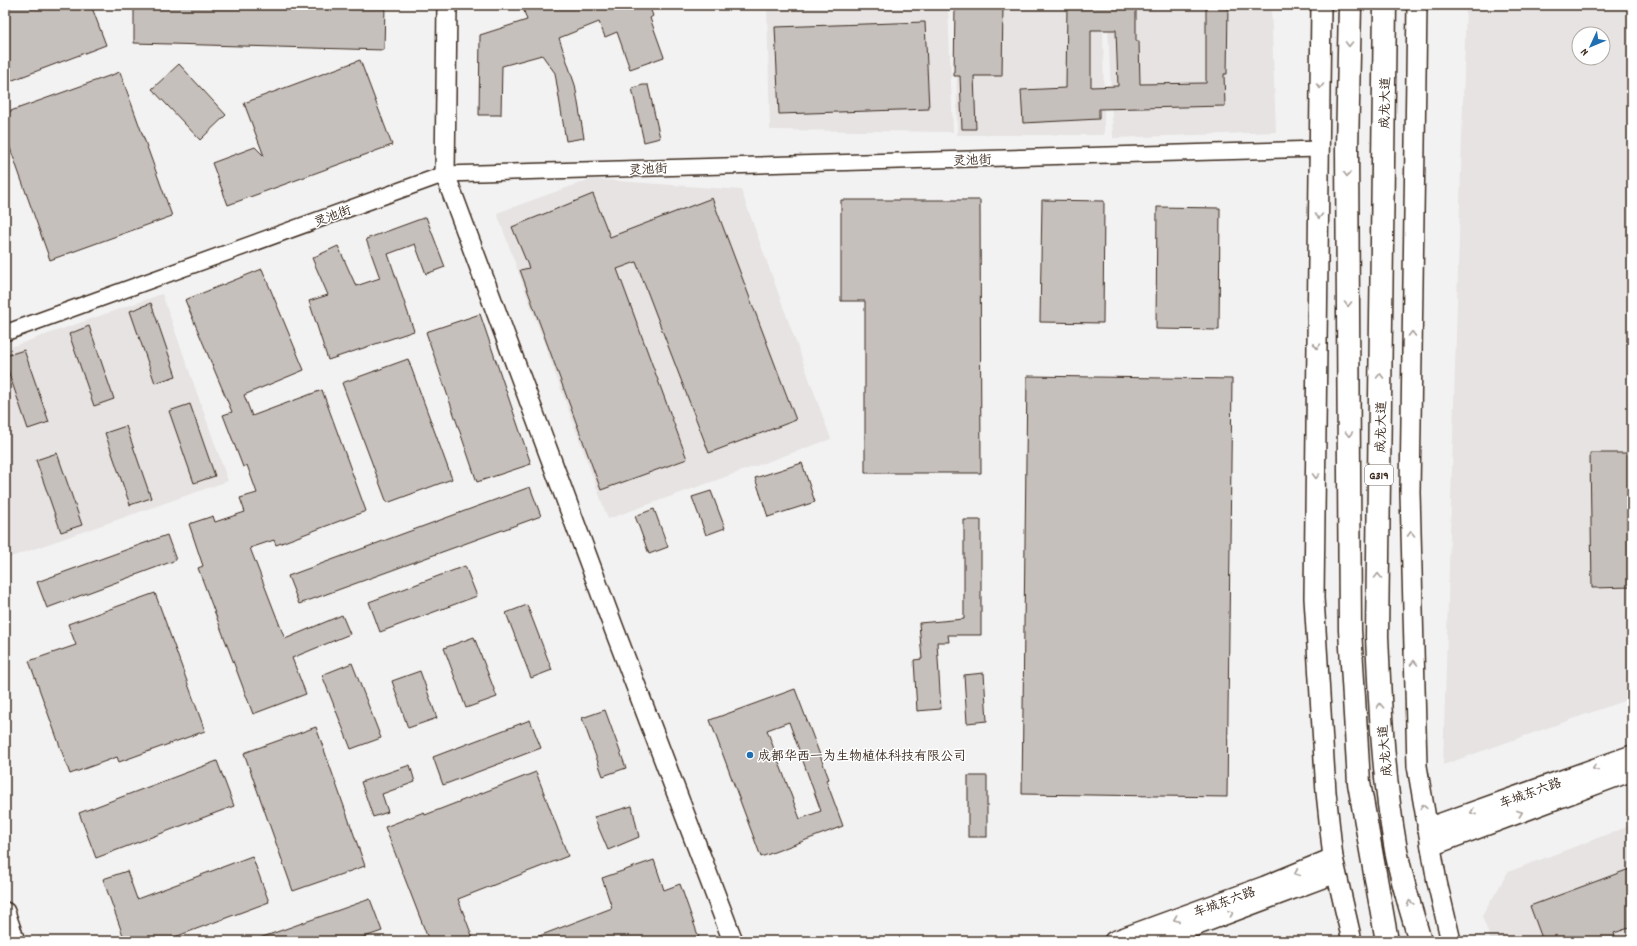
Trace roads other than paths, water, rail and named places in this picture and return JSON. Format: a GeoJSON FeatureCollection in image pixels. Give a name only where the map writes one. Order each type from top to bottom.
{"type":"FeatureCollection","features":[{"type":"Feature","properties":{"kind":"highway","name":"成龙大道"},"geometry":{"type":"LineString","coordinates":[[1350,5],[1347,149],[1350,630],[1359,783],[1387,941]]}},
{"type":"Feature","properties":{"kind":"highway","name":"成龙大道"},"geometry":{"type":"LineString","coordinates":[[1385,5],[1377,650],[1381,724],[1387,792],[1395,846],[1420,941]]}},
{"type":"Feature","properties":{"kind":"street"},"geometry":{"type":"LineString","coordinates":[[447,5],[445,174],[613,626],[733,941]]}},
{"type":"Feature","properties":{"kind":"street"},"geometry":{"type":"LineString","coordinates":[[1321,5],[1314,598],[1326,792],[1335,865],[1352,941]]}},
{"type":"Feature","properties":{"kind":"street"},"geometry":{"type":"LineString","coordinates":[[1417,5],[1410,492],[1417,766],[1429,837],[1451,941]]}},
{"type":"Feature","properties":{"kind":"street","name":"灵池街"},"geometry":{"type":"LineString","coordinates":[[5,333],[445,174],[1320,149]]}},
{"type":"Feature","properties":{"kind":"street","name":"车城东六路"},"geometry":{"type":"LineString","coordinates":[[1429,837],[1632,755]]}},
{"type":"Feature","properties":{"kind":"street","name":"车城东六路"},"geometry":{"type":"LineString","coordinates":[[1429,837],[1632,771]]}},
{"type":"Feature","properties":{"kind":"street","name":"车城东六路"},"geometry":{"type":"LineString","coordinates":[[1114,941],[1265,886],[1335,865]]}},
{"type":"Feature","properties":{"kind":"street","name":"车城东六路"},"geometry":{"type":"LineString","coordinates":[[1155,941],[1335,865]]}},
{"type":"Feature","properties":{"kind":"street"},"geometry":{"type":"LineString","coordinates":[[5,912],[15,941]]}},
{"type":"Feature","properties":{"kind":"place","name":"成都华西一为生物植体科技有限公司"},"geometry":{"type":"Point","coordinates":[750,755]}}]}
